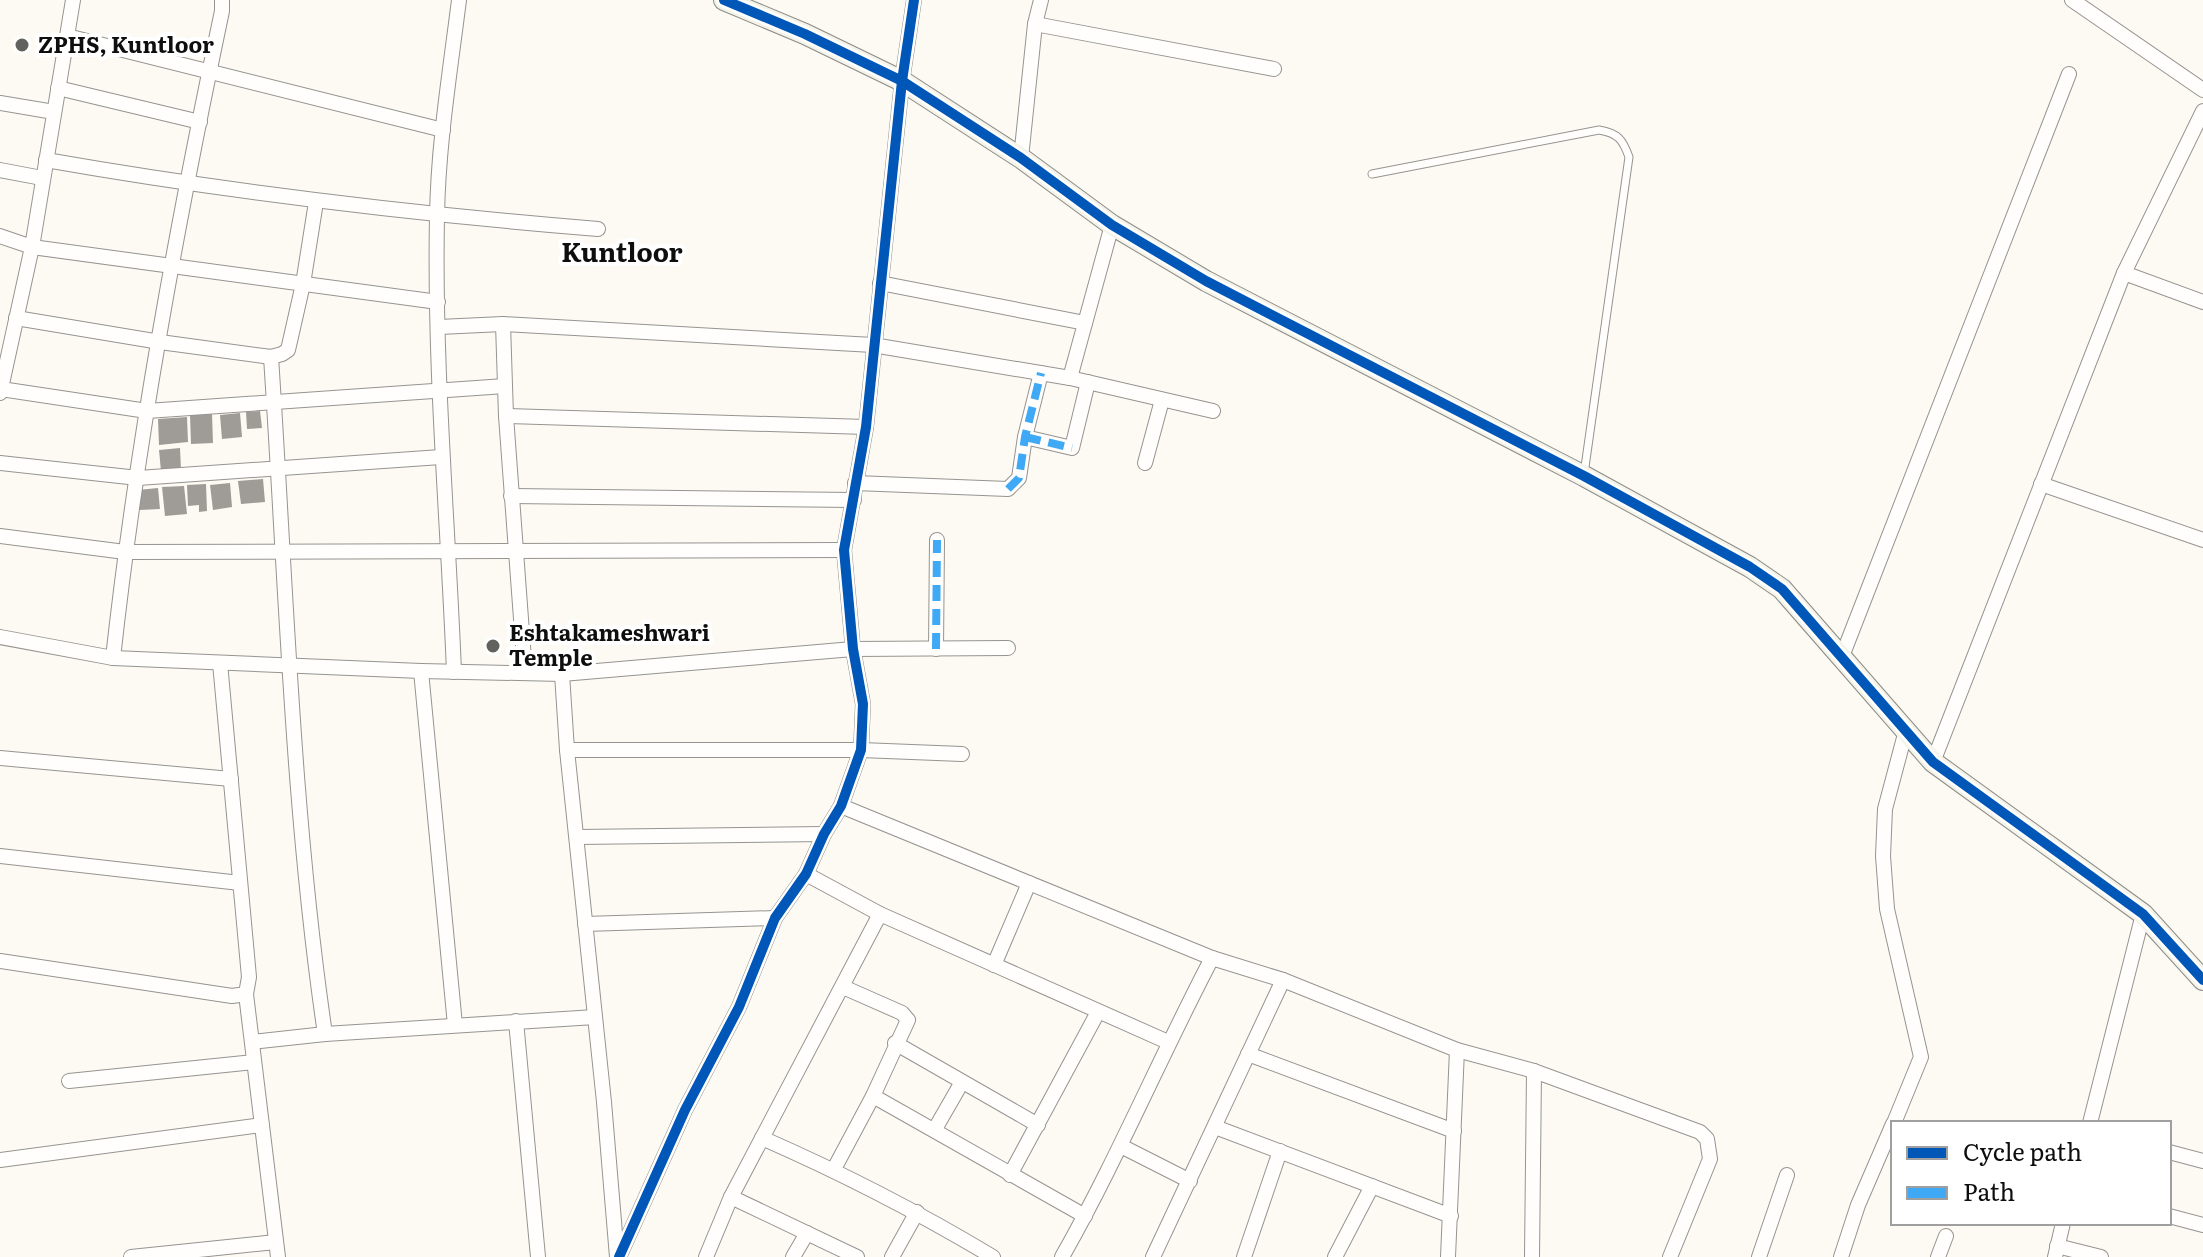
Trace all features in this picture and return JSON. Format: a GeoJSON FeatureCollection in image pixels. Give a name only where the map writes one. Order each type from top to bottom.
{"type":"FeatureCollection","features":[{"type":"Feature","properties":{"kind":"street"},"geometry":{"type":"LineString","coordinates":[[73,0],[32,247],[0,391],[147,411],[505,386]]}},
{"type":"Feature","properties":{"kind":"street"},"geometry":{"type":"LineString","coordinates":[[113,658],[125,552],[147,411],[222,0]]}},
{"type":"Feature","properties":{"kind":"street"},"geometry":{"type":"LineString","coordinates":[[454,672],[438,392],[437,216],[443,130],[459,0]]}},
{"type":"Feature","properties":{"kind":"street"},"geometry":{"type":"LineString","coordinates":[[724,0],[805,34],[902,81],[1021,158],[1112,225],[1206,281],[1584,476],[1750,567],[1782,589],[1905,734],[1933,762],[2143,914],[2203,980]]}},
{"type":"Feature","properties":{"kind":"street"},"geometry":{"type":"LineString","coordinates":[[618,1257],[685,1110],[739,1007],[775,918],[806,874],[841,806],[861,750],[863,704],[853,649],[844,550],[866,427],[902,81],[914,0]]}},
{"type":"Feature","properties":{"kind":"street"},"geometry":{"type":"LineString","coordinates":[[1021,158],[1035,24],[1041,0]]}},
{"type":"Feature","properties":{"kind":"street"},"geometry":{"type":"LineString","coordinates":[[2072,0],[2203,90]]}},
{"type":"Feature","properties":{"kind":"street"},"geometry":{"type":"LineString","coordinates":[[1035,24],[1274,69]]}},
{"type":"Feature","properties":{"kind":"street"},"geometry":{"type":"LineString","coordinates":[[67,36],[443,130]]}},
{"type":"Feature","properties":{"kind":"street"},"geometry":{"type":"LineString","coordinates":[[1841,659],[2069,74]]}},
{"type":"Feature","properties":{"kind":"street"},"geometry":{"type":"LineString","coordinates":[[58,88],[200,122]]}},
{"type":"Feature","properties":{"kind":"street"},"geometry":{"type":"LineString","coordinates":[[0,103],[54,112]]}},
{"type":"Feature","properties":{"kind":"street"},"geometry":{"type":"LineString","coordinates":[[1933,762],[2124,273],[2203,111]]}},
{"type":"Feature","properties":{"kind":"street"},"geometry":{"type":"LineString","coordinates":[[46,160],[187,185],[316,202],[437,216],[598,229]]}},
{"type":"Feature","properties":{"kind":"street"},"geometry":{"type":"LineString","coordinates":[[0,170],[42,178]]}},
{"type":"Feature","properties":{"kind":"street"},"geometry":{"type":"LineString","coordinates":[[16,318],[160,342],[271,357],[282,354],[288,350],[303,284],[316,202]]}},
{"type":"Feature","properties":{"kind":"street"},"geometry":{"type":"LineString","coordinates":[[1070,378],[1112,225]]}},
{"type":"Feature","properties":{"kind":"street"},"geometry":{"type":"LineString","coordinates":[[0,236],[32,247],[438,302]]}},
{"type":"Feature","properties":{"kind":"street"},"geometry":{"type":"LineString","coordinates":[[2124,273],[2203,302]]}},
{"type":"Feature","properties":{"kind":"street"},"geometry":{"type":"LineString","coordinates":[[880,283],[1085,323]]}},
{"type":"Feature","properties":{"kind":"street"},"geometry":{"type":"LineString","coordinates":[[439,327],[503,324],[873,345],[1070,378],[1213,411]]}},
{"type":"Feature","properties":{"kind":"street"},"geometry":{"type":"LineString","coordinates":[[503,324],[511,496],[525,673]]}},
{"type":"Feature","properties":{"kind":"street"},"geometry":{"type":"LineString","coordinates":[[271,357],[289,666],[310,928],[325,1034]]}},
{"type":"Feature","properties":{"kind":"street"},"geometry":{"type":"LineString","coordinates":[[855,483],[1008,489],[1019,478],[1025,437],[1041,373]]}},
{"type":"Feature","properties":{"kind":"street"},"geometry":{"type":"LineString","coordinates":[[1025,437],[1072,448],[1088,382]]}},
{"type":"Feature","properties":{"kind":"street"},"geometry":{"type":"LineString","coordinates":[[1145,463],[1162,400]]}},
{"type":"Feature","properties":{"kind":"street"},"geometry":{"type":"LineString","coordinates":[[506,416],[866,427]]}},
{"type":"Feature","properties":{"kind":"street"},"geometry":{"type":"LineString","coordinates":[[0,463],[138,478],[441,457]]}},
{"type":"Feature","properties":{"kind":"street"},"geometry":{"type":"LineString","coordinates":[[2041,484],[2203,540]]}},
{"type":"Feature","properties":{"kind":"street"},"geometry":{"type":"LineString","coordinates":[[511,496],[854,500]]}},
{"type":"Feature","properties":{"kind":"street"},"geometry":{"type":"LineString","coordinates":[[0,536],[125,552],[284,549],[449,552],[516,549],[844,550]]}},
{"type":"Feature","properties":{"kind":"street"},"geometry":{"type":"LineString","coordinates":[[936,649],[937,540]]}},
{"type":"Feature","properties":{"kind":"street"},"geometry":{"type":"LineString","coordinates":[[0,637],[113,658],[562,674],[853,649],[1008,648]]}},
{"type":"Feature","properties":{"kind":"street"},"geometry":{"type":"LineString","coordinates":[[131,1257],[277,1250],[246,994],[249,977],[220,663]]}},
{"type":"Feature","properties":{"kind":"street"},"geometry":{"type":"LineString","coordinates":[[421,671],[455,1025]]}},
{"type":"Feature","properties":{"kind":"street"},"geometry":{"type":"LineString","coordinates":[[562,674],[618,1257]]}},
{"type":"Feature","properties":{"kind":"street"},"geometry":{"type":"LineString","coordinates":[[1894,1121],[1921,1057],[1887,909],[1883,856],[1885,809],[1905,734]]}},
{"type":"Feature","properties":{"kind":"street"},"geometry":{"type":"LineString","coordinates":[[567,750],[861,750],[962,754]]}},
{"type":"Feature","properties":{"kind":"street"},"geometry":{"type":"LineString","coordinates":[[0,758],[231,779]]}},
{"type":"Feature","properties":{"kind":"street"},"geometry":{"type":"LineString","coordinates":[[841,806],[1212,958],[1283,980],[1457,1050],[1534,1071],[1700,1132],[1707,1139],[1710,1159],[1670,1257]]}},
{"type":"Feature","properties":{"kind":"street"},"geometry":{"type":"LineString","coordinates":[[577,837],[824,834]]}},
{"type":"Feature","properties":{"kind":"street"},"geometry":{"type":"LineString","coordinates":[[0,856],[240,883]]}},
{"type":"Feature","properties":{"kind":"street"},"geometry":{"type":"LineString","coordinates":[[806,874],[880,914],[1168,1042]]}},
{"type":"Feature","properties":{"kind":"street"},"geometry":{"type":"LineString","coordinates":[[994,965],[1029,883]]}},
{"type":"Feature","properties":{"kind":"street"},"geometry":{"type":"LineString","coordinates":[[706,1257],[731,1197],[880,914]]}},
{"type":"Feature","properties":{"kind":"street"},"geometry":{"type":"LineString","coordinates":[[2091,1121],[2143,914]]}},
{"type":"Feature","properties":{"kind":"street"},"geometry":{"type":"LineString","coordinates":[[585,924],[775,918]]}},
{"type":"Feature","properties":{"kind":"street"},"geometry":{"type":"LineString","coordinates":[[1062,1257],[1121,1146],[1168,1042],[1212,958]]}},
{"type":"Feature","properties":{"kind":"street"},"geometry":{"type":"LineString","coordinates":[[0,961],[232,996],[246,994]]}},
{"type":"Feature","properties":{"kind":"street"},"geometry":{"type":"LineString","coordinates":[[1153,1257],[1283,980]]}},
{"type":"Feature","properties":{"kind":"street"},"geometry":{"type":"LineString","coordinates":[[834,1169],[907,1024],[906,1015],[843,987]]}},
{"type":"Feature","properties":{"kind":"street"},"geometry":{"type":"LineString","coordinates":[[1010,1175],[1098,1012]]}},
{"type":"Feature","properties":{"kind":"street"},"geometry":{"type":"LineString","coordinates":[[252,1042],[325,1034],[595,1017]]}},
{"type":"Feature","properties":{"kind":"street"},"geometry":{"type":"LineString","coordinates":[[516,1021],[538,1257]]}},
{"type":"Feature","properties":{"kind":"street"},"geometry":{"type":"LineString","coordinates":[[895,1043],[1038,1125]]}},
{"type":"Feature","properties":{"kind":"street"},"geometry":{"type":"LineString","coordinates":[[1448,1257],[1457,1050]]}},
{"type":"Feature","properties":{"kind":"street"},"geometry":{"type":"LineString","coordinates":[[1248,1054],[1454,1131]]}},
{"type":"Feature","properties":{"kind":"street"},"geometry":{"type":"LineString","coordinates":[[69,1081],[254,1062]]}},
{"type":"Feature","properties":{"kind":"street"},"geometry":{"type":"LineString","coordinates":[[1532,1257],[1534,1071]]}},
{"type":"Feature","properties":{"kind":"street"},"geometry":{"type":"LineString","coordinates":[[935,1129],[962,1082]]}},
{"type":"Feature","properties":{"kind":"street"},"geometry":{"type":"LineString","coordinates":[[873,1096],[1085,1216]]}},
{"type":"Feature","properties":{"kind":"street"},"geometry":{"type":"LineString","coordinates":[[0,1160],[262,1125]]}},
{"type":"Feature","properties":{"kind":"street"},"geometry":{"type":"LineString","coordinates":[[1215,1127],[1451,1216]]}},
{"type":"Feature","properties":{"kind":"street"},"geometry":{"type":"LineString","coordinates":[[1841,1257],[1858,1205],[1891,1129]]}},
{"type":"Feature","properties":{"kind":"street"},"geometry":{"type":"LineString","coordinates":[[762,1138],[834,1169],[917,1212],[984,1255]]}},
{"type":"Feature","properties":{"kind":"street"},"geometry":{"type":"LineString","coordinates":[[1121,1146],[1190,1181]]}},
{"type":"Feature","properties":{"kind":"street"},"geometry":{"type":"LineString","coordinates":[[1244,1257],[1280,1151]]}},
{"type":"Feature","properties":{"kind":"street"},"geometry":{"type":"LineString","coordinates":[[2171,1153],[2203,1161]]}},
{"type":"Feature","properties":{"kind":"street"},"geometry":{"type":"LineString","coordinates":[[1759,1257],[1787,1175]]}},
{"type":"Feature","properties":{"kind":"street"},"geometry":{"type":"LineString","coordinates":[[1335,1257],[1372,1186]]}},
{"type":"Feature","properties":{"kind":"street"},"geometry":{"type":"LineString","coordinates":[[731,1197],[857,1257]]}},
{"type":"Feature","properties":{"kind":"street"},"geometry":{"type":"LineString","coordinates":[[892,1257],[917,1212]]}},
{"type":"Feature","properties":{"kind":"street"},"geometry":{"type":"LineString","coordinates":[[2171,1217],[2203,1225]]}},
{"type":"Feature","properties":{"kind":"street"},"geometry":{"type":"LineString","coordinates":[[2063,1225],[2056,1252],[2101,1257]]}},
{"type":"Feature","properties":{"kind":"street"},"geometry":{"type":"LineString","coordinates":[[793,1257],[807,1233]]}},
{"type":"Feature","properties":{"kind":"street"},"geometry":{"type":"LineString","coordinates":[[1938,1257],[1946,1236]]}},
{"type":"Feature","properties":{"kind":"lane"},"geometry":{"type":"LineString","coordinates":[[1372,174],[1599,130],[1613,132],[1623,140],[1629,157],[1584,476]]}},
{"type":"Feature","properties":{"kind":"building"},"geometry":{"type":"Polygon","coordinates":[[[260,411],[262,428],[247,429],[246,412],[260,411]]]}},
{"type":"Feature","properties":{"kind":"building"},"geometry":{"type":"Polygon","coordinates":[[[240,413],[242,437],[222,439],[220,415],[240,413]]]}},
{"type":"Feature","properties":{"kind":"building"},"geometry":{"type":"Polygon","coordinates":[[[212,414],[213,443],[191,444],[190,415],[212,414]]]}},
{"type":"Feature","properties":{"kind":"building"},"geometry":{"type":"Polygon","coordinates":[[[187,417],[188,442],[159,445],[158,419],[187,417]]]}},
{"type":"Feature","properties":{"kind":"building"},"geometry":{"type":"Polygon","coordinates":[[[180,448],[181,470],[161,471],[159,450],[180,448]]]}},
{"type":"Feature","properties":{"kind":"building"},"geometry":{"type":"Polygon","coordinates":[[[263,479],[265,502],[241,504],[238,481],[263,479]]]}},
{"type":"Feature","properties":{"kind":"building"},"geometry":{"type":"Polygon","coordinates":[[[230,483],[232,507],[213,510],[210,485],[230,483]]]}},
{"type":"Feature","properties":{"kind":"building"},"geometry":{"type":"Polygon","coordinates":[[[206,484],[207,511],[199,512],[199,505],[188,506],[187,485],[206,484]]]}},
{"type":"Feature","properties":{"kind":"building"},"geometry":{"type":"Polygon","coordinates":[[[184,486],[187,514],[165,516],[162,487],[184,486]]]}},
{"type":"Feature","properties":{"kind":"building"},"geometry":{"type":"Polygon","coordinates":[[[158,488],[160,509],[140,510],[138,490],[158,488]]]}},
{"type":"Feature","properties":{"kind":"marked path"},"geometry":{"type":"LineString","coordinates":[[1008,489],[1019,478],[1025,437],[1041,373]]}},
{"type":"Feature","properties":{"kind":"marked path"},"geometry":{"type":"LineString","coordinates":[[1025,437],[1072,448]]}},
{"type":"Feature","properties":{"kind":"marked path"},"geometry":{"type":"LineString","coordinates":[[936,649],[937,540]]}},
{"type":"Feature","properties":{"kind":"cycle path"},"geometry":{"type":"LineString","coordinates":[[724,0],[805,34],[902,81],[1021,158],[1112,225],[1206,281],[1584,476],[1750,567],[1782,589],[1933,762],[2143,914],[2203,980]]}},
{"type":"Feature","properties":{"kind":"cycle path"},"geometry":{"type":"LineString","coordinates":[[619,1257],[685,1110],[739,1007],[775,918],[806,874],[841,806],[861,750],[863,704],[853,649],[844,550],[866,427],[902,81],[914,0]]}},
{"type":"Feature","properties":{"kind":"place","name":"ZPHS, Kuntloor"},"geometry":{"type":"Point","coordinates":[22,45]}},
{"type":"Feature","properties":{"kind":"place","name":"Eshtakameshwari Temple"},"geometry":{"type":"Point","coordinates":[493,646]}},
{"type":"Feature","properties":{"kind":"district","name":"Kuntloor"},"geometry":{"type":"Point","coordinates":[622,253]}}]}
